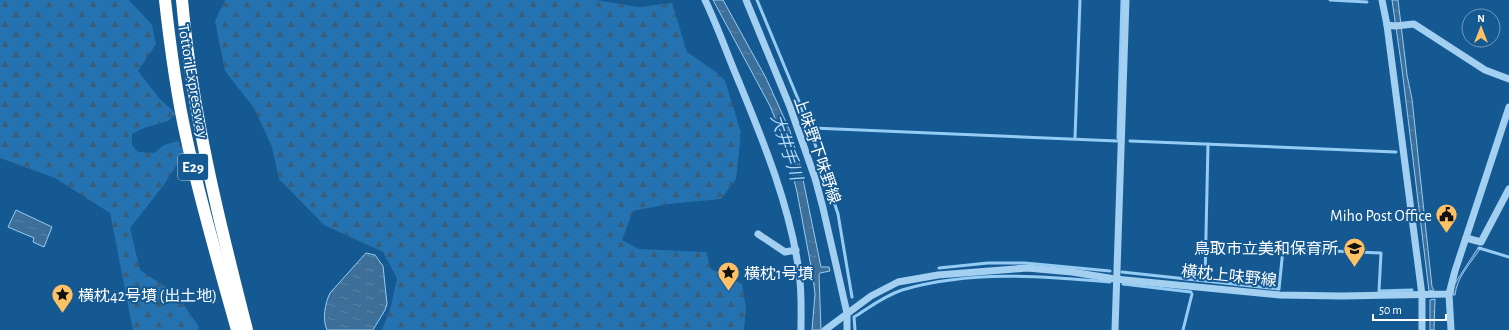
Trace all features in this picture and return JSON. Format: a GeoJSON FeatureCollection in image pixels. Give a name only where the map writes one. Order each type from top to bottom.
{"type":"FeatureCollection","features":[{"type":"Feature","properties":{"kind":"highway","name":"Tottori Expressway"},"geometry":{"type":"LineString","coordinates":[[165,0],[170,48],[186,134],[208,226],[237,330]]}},
{"type":"Feature","properties":{"kind":"highway","name":"Tottori Expressway"},"geometry":{"type":"LineString","coordinates":[[182,0],[186,48],[200,128],[220,224],[247,330]]}},
{"type":"Feature","properties":{"kind":"street"},"geometry":{"type":"LineString","coordinates":[[705,0],[767,152],[782,199],[796,250],[802,301],[801,330]]}},
{"type":"Feature","properties":{"kind":"street","name":"上味野下味野線"},"geometry":{"type":"LineString","coordinates":[[746,0],[790,107],[815,178],[847,313],[847,330]]}},
{"type":"Feature","properties":{"kind":"street"},"geometry":{"type":"LineString","coordinates":[[1115,330],[1126,0]]}},
{"type":"Feature","properties":{"kind":"street"},"geometry":{"type":"LineString","coordinates":[[1382,0],[1387,25],[1422,295],[1422,330]]}},
{"type":"Feature","properties":{"kind":"street"},"geometry":{"type":"LineString","coordinates":[[1387,25],[1395,26],[1414,24],[1485,70],[1509,79]]}},
{"type":"Feature","properties":{"kind":"street"},"geometry":{"type":"LineString","coordinates":[[1451,330],[1449,294],[1455,271],[1509,107]]}},
{"type":"Feature","properties":{"kind":"street"},"geometry":{"type":"LineString","coordinates":[[1466,238],[1481,242],[1509,189]]}},
{"type":"Feature","properties":{"kind":"street"},"geometry":{"type":"LineString","coordinates":[[758,234],[785,252],[796,250]]}},
{"type":"Feature","properties":{"kind":"street","name":"横枕上味野線"},"geometry":{"type":"LineString","coordinates":[[825,330],[870,296],[898,282],[938,275],[1027,268],[1280,295],[1342,296],[1449,294]]}},
{"type":"Feature","properties":{"kind":"green space"},"geometry":{"type":"Polygon","coordinates":[[[0,0],[129,0],[152,25],[156,44],[138,71],[159,98],[176,114],[168,121],[144,128],[132,134],[132,145],[138,152],[154,153],[164,145],[178,141],[185,152],[163,186],[130,228],[140,270],[177,295],[199,327],[198,330],[133,330],[110,213],[55,178],[0,158],[0,0]]]}},
{"type":"Feature","properties":{"kind":"green space"},"geometry":{"type":"Polygon","coordinates":[[[225,0],[596,0],[638,7],[672,3],[687,52],[725,80],[741,133],[736,179],[721,199],[668,204],[633,211],[622,240],[639,249],[706,252],[711,269],[742,284],[746,308],[744,330],[382,330],[391,306],[397,278],[383,252],[324,225],[279,179],[272,147],[254,108],[225,71],[215,21],[225,0]]]}},
{"type":"Feature","properties":{"kind":"water","name":"大井手川"},"geometry":{"type":"Polygon","coordinates":[[[713,0],[723,0],[766,78],[790,131],[800,165],[821,267],[829,267],[830,271],[820,273],[819,275],[821,330],[812,330],[815,294],[813,277],[797,192],[785,143],[770,106],[713,0]]]}},
{"type":"Feature","properties":{"kind":"water"},"geometry":{"type":"Polygon","coordinates":[[[1392,0],[1398,0],[1407,75],[1412,99],[1432,287],[1434,290],[1429,291],[1402,69],[1392,0]]]}},
{"type":"Feature","properties":{"kind":"water"},"geometry":{"type":"Polygon","coordinates":[[[16,210],[52,227],[44,247],[33,242],[34,238],[8,227],[16,210]]]}},
{"type":"Feature","properties":{"kind":"water"},"geometry":{"type":"Polygon","coordinates":[[[1478,248],[1480,249],[1461,276],[1455,295],[1453,295],[1454,285],[1478,248]]]}},
{"type":"Feature","properties":{"kind":"water"},"geometry":{"type":"Polygon","coordinates":[[[366,253],[375,255],[383,266],[387,304],[385,310],[373,330],[327,330],[325,326],[325,312],[330,293],[366,253]]]}},
{"type":"Feature","properties":{"kind":"water"},"geometry":{"type":"Polygon","coordinates":[[[1435,299],[1434,330],[1430,330],[1430,300],[1435,299]]]}},
{"type":"Feature","properties":{"kind":"waterway"},"geometry":{"type":"LineString","coordinates":[[757,0],[798,99],[815,144],[838,214],[852,297]]}},
{"type":"Feature","properties":{"kind":"waterway"},"geometry":{"type":"LineString","coordinates":[[1075,138],[1080,0]]}},
{"type":"Feature","properties":{"kind":"waterway"},"geometry":{"type":"LineString","coordinates":[[1118,138],[1122,0]]}},
{"type":"Feature","properties":{"kind":"waterway"},"geometry":{"type":"LineString","coordinates":[[1330,0],[1367,2]]}},
{"type":"Feature","properties":{"kind":"waterway"},"geometry":{"type":"LineString","coordinates":[[813,128],[1117,141]]}},
{"type":"Feature","properties":{"kind":"waterway"},"geometry":{"type":"LineString","coordinates":[[1130,141],[1396,152]]}},
{"type":"Feature","properties":{"kind":"waterway"},"geometry":{"type":"LineString","coordinates":[[1205,280],[1208,144]]}},
{"type":"Feature","properties":{"kind":"waterway"},"geometry":{"type":"LineString","coordinates":[[1479,248],[1509,257]]}},
{"type":"Feature","properties":{"kind":"waterway"},"geometry":{"type":"LineString","coordinates":[[1122,272],[1279,289],[1283,249],[1381,253],[1379,291],[1412,290]]}},
{"type":"Feature","properties":{"kind":"waterway"},"geometry":{"type":"LineString","coordinates":[[939,268],[988,263],[1025,263],[1110,271]]}},
{"type":"Feature","properties":{"kind":"waterway"},"geometry":{"type":"LineString","coordinates":[[855,330],[854,317],[895,292],[953,279],[1006,276],[1110,282]]}},
{"type":"Feature","properties":{"kind":"waterway"},"geometry":{"type":"LineString","coordinates":[[1123,284],[1191,292]]}},
{"type":"Feature","properties":{"kind":"waterway"},"geometry":{"type":"LineString","coordinates":[[1183,330],[1192,294]]}},
{"type":"Feature","properties":{"kind":"place","name":"Miho Post Office"},"geometry":{"type":"Point","coordinates":[1447,234]}},
{"type":"Feature","properties":{"kind":"place","name":"鳥取市立美和保育所"},"geometry":{"type":"Point","coordinates":[1354,268]}},
{"type":"Feature","properties":{"kind":"place","name":"横枕1号墳"},"geometry":{"type":"Point","coordinates":[729,292]}},
{"type":"Feature","properties":{"kind":"place","name":"横枕42号墳 (出土地)"},"geometry":{"type":"Point","coordinates":[63,314]}}]}
